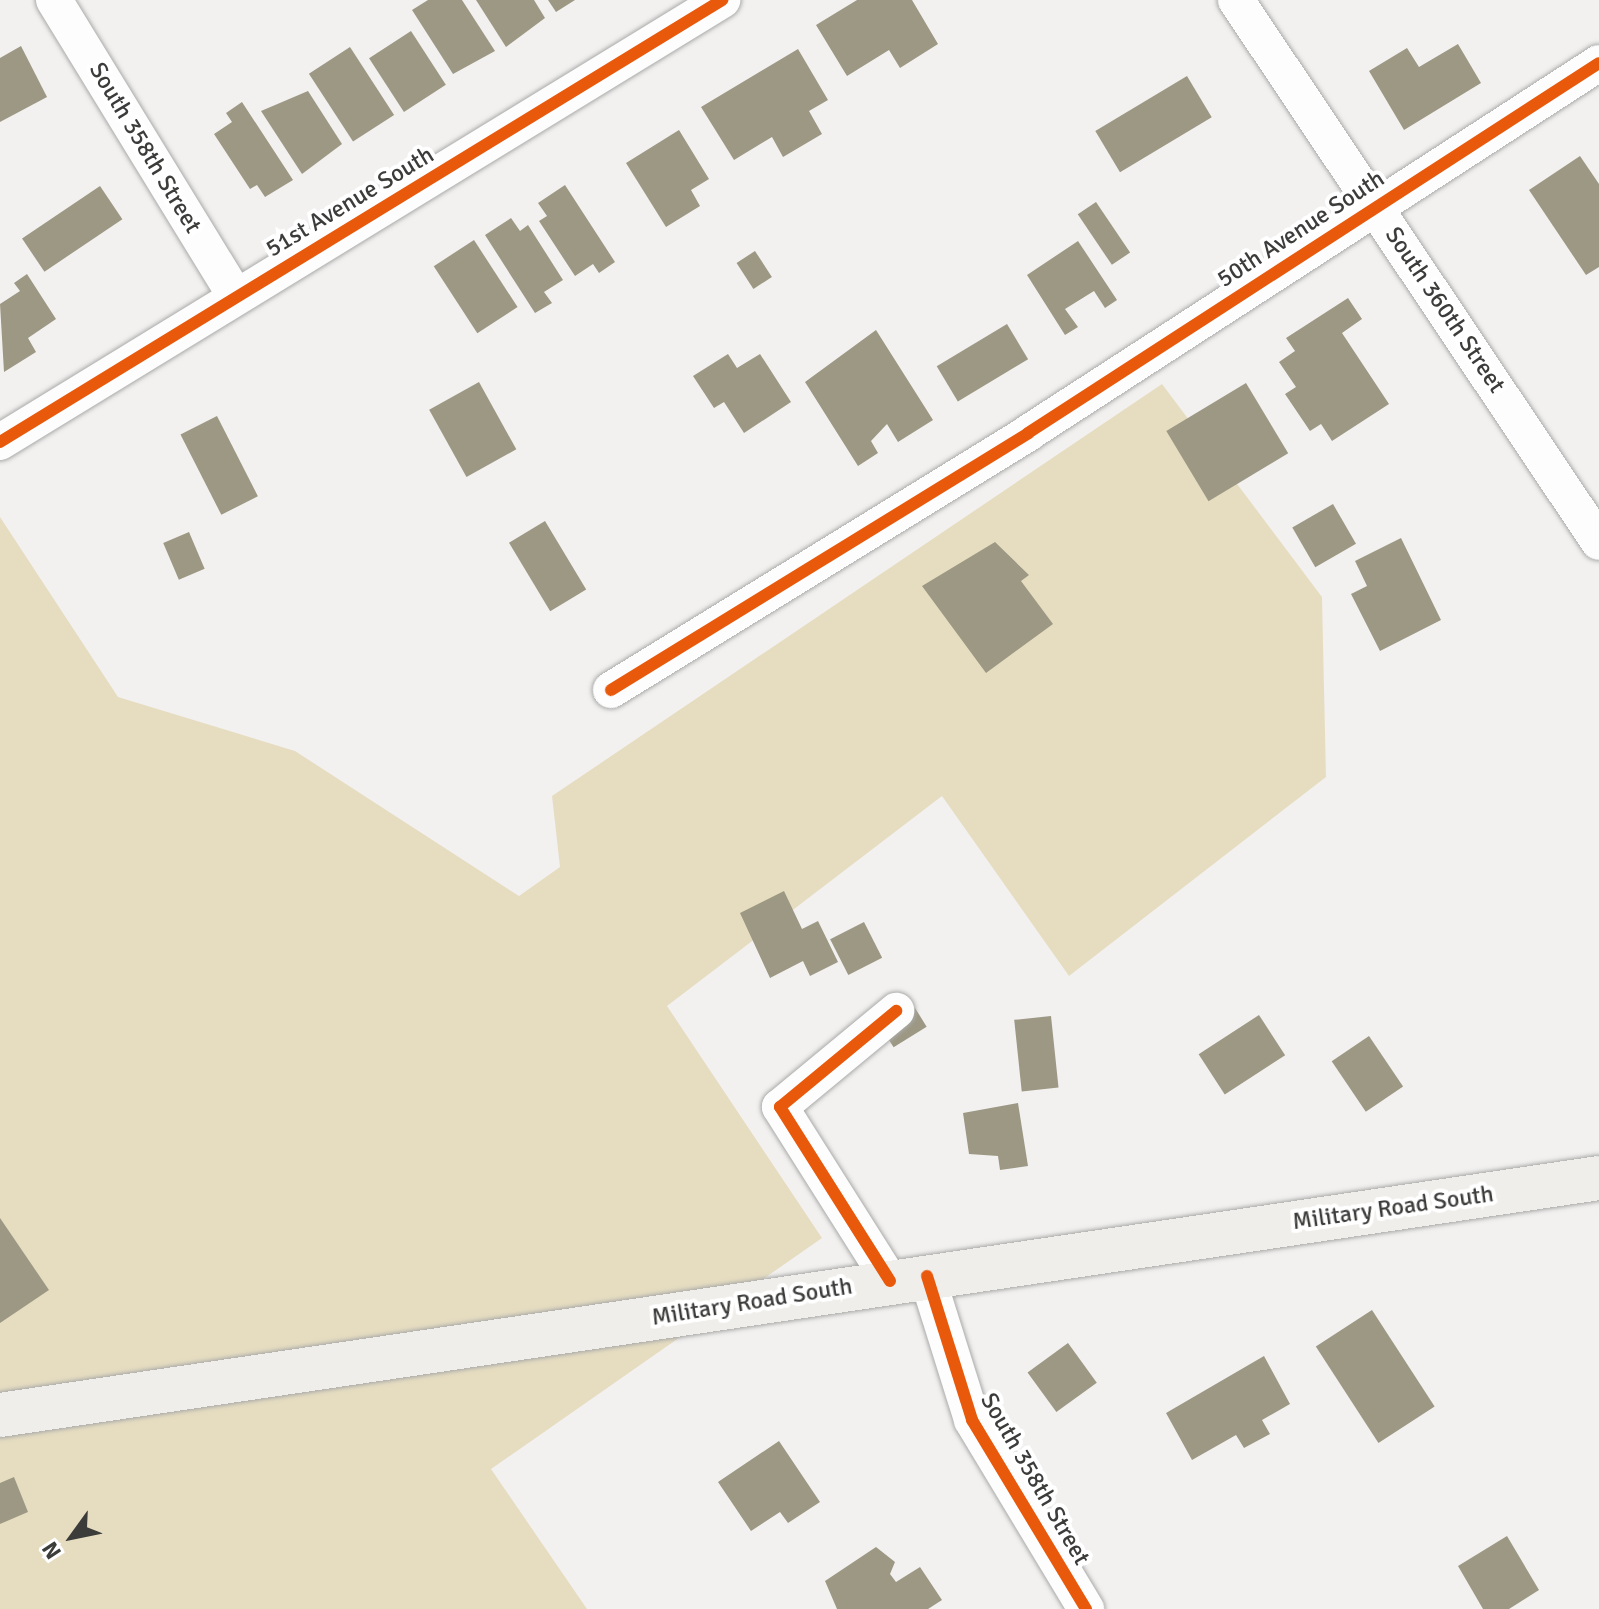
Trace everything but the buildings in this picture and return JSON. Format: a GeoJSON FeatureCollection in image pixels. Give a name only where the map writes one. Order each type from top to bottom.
{"type":"FeatureCollection","features":[{"type":"Feature","properties":{"kind":"main road","name":"Military Road South"},"geometry":{"type":"LineString","coordinates":[[0,1415],[1599,1178]]}},
{"type":"Feature","properties":{"kind":"street","name":"South 358th Street"},"geometry":{"type":"LineString","coordinates":[[54,0],[236,297]]}},
{"type":"Feature","properties":{"kind":"street","name":"51st Avenue South"},"geometry":{"type":"LineString","coordinates":[[0,442],[722,0]]}},
{"type":"Feature","properties":{"kind":"street","name":"South 360th Street"},"geometry":{"type":"LineString","coordinates":[[1236,0],[1599,542]]}},
{"type":"Feature","properties":{"kind":"street","name":"50th Avenue South"},"geometry":{"type":"LineString","coordinates":[[611,690],[1028,433],[1599,63]]}},
{"type":"Feature","properties":{"kind":"street","name":"South 358th Street"},"geometry":{"type":"LineString","coordinates":[[896,1011],[780,1107],[909,1278],[972,1420],[1086,1609]]}},
{"type":"Feature","properties":{"kind":"shaded area"},"geometry":{"type":"Polygon","coordinates":[[[1162,384],[1322,597],[1326,777],[1069,976],[942,796],[667,1006],[822,1238],[491,1469],[587,1609],[0,1609],[0,517],[118,697],[295,751],[519,896],[560,867],[552,796],[1162,384]]]}},
{"type":"Feature","properties":{"kind":"cycle path"},"geometry":{"type":"LineString","coordinates":[[0,442],[722,0]]}},
{"type":"Feature","properties":{"kind":"cycle path"},"geometry":{"type":"LineString","coordinates":[[611,690],[1028,433],[1599,63]]}},
{"type":"Feature","properties":{"kind":"cycle path"},"geometry":{"type":"LineString","coordinates":[[890,1281],[780,1107],[896,1011]]}},
{"type":"Feature","properties":{"kind":"cycle path"},"geometry":{"type":"LineString","coordinates":[[927,1276],[972,1420],[1086,1609]]}}]}
